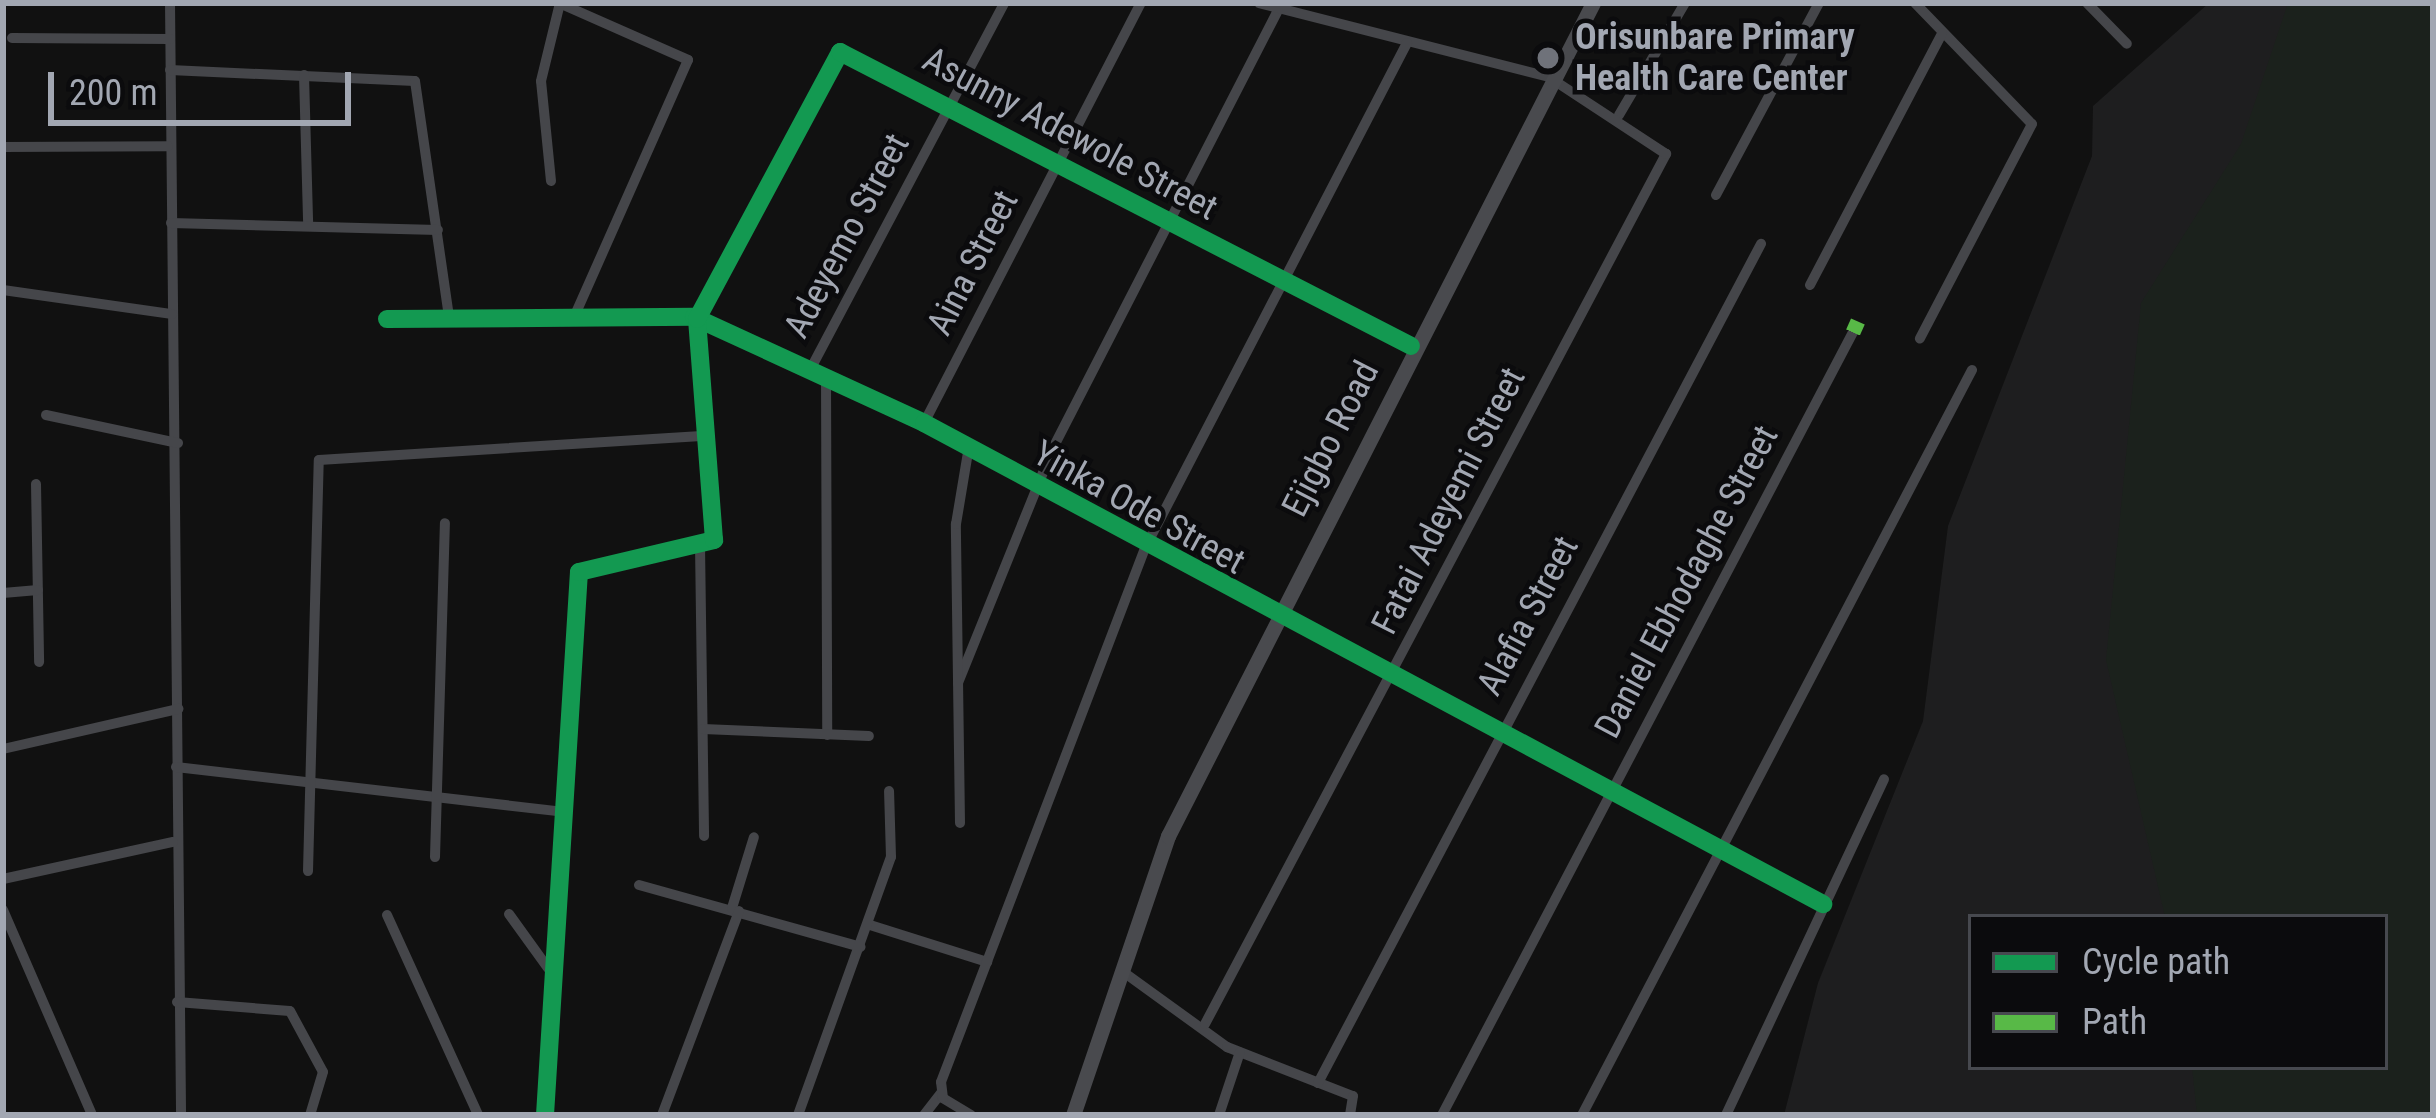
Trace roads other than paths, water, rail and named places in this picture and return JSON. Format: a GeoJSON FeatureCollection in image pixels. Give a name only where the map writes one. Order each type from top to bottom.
{"type":"FeatureCollection","features":[{"type":"Feature","properties":{"kind":"street"},"geometry":{"type":"LineString","coordinates":[[170,3],[172,314],[178,443],[173,842],[181,1115]]}},
{"type":"Feature","properties":{"kind":"street"},"geometry":{"type":"LineString","coordinates":[[551,181],[541,81],[560,3],[688,60],[575,314]]}},
{"type":"Feature","properties":{"kind":"street","name":"Adeyemo Street"},"geometry":{"type":"LineString","coordinates":[[810,370],[1004,3]]}},
{"type":"Feature","properties":{"kind":"street","name":"Aina Street"},"geometry":{"type":"LineString","coordinates":[[924,423],[1141,3]]}},
{"type":"Feature","properties":{"kind":"street","name":"Fatai Adeyemi Street"},"geometry":{"type":"LineString","coordinates":[[1205,1024],[1666,154],[1619,115],[1549,77],[1259,3]]}},
{"type":"Feature","properties":{"kind":"street","name":"Ejigbo Road"},"geometry":{"type":"LineString","coordinates":[[1073,1115],[1168,836],[1411,346],[1549,77],[1593,3]]}},
{"type":"Feature","properties":{"kind":"street"},"geometry":{"type":"LineString","coordinates":[[1619,115],[1685,3]]}},
{"type":"Feature","properties":{"kind":"street"},"geometry":{"type":"LineString","coordinates":[[1716,195],[1819,3]]}},
{"type":"Feature","properties":{"kind":"street"},"geometry":{"type":"LineString","coordinates":[[1915,3],[2032,124],[1920,338]]}},
{"type":"Feature","properties":{"kind":"street"},"geometry":{"type":"LineString","coordinates":[[2087,3],[2127,44]]}},
{"type":"Feature","properties":{"kind":"street"},"geometry":{"type":"LineString","coordinates":[[958,683],[1036,490],[1278,10]]}},
{"type":"Feature","properties":{"kind":"street"},"geometry":{"type":"LineString","coordinates":[[1810,285],[1942,34]]}},
{"type":"Feature","properties":{"kind":"street"},"geometry":{"type":"LineString","coordinates":[[12,38],[170,40]]}},
{"type":"Feature","properties":{"kind":"street"},"geometry":{"type":"LineString","coordinates":[[924,1115],[940,1093],[1145,548],[1279,280],[1407,43]]}},
{"type":"Feature","properties":{"kind":"street","name":"Asunny Adewole Street"},"geometry":{"type":"LineString","coordinates":[[698,319],[840,52],[1411,346]]}},
{"type":"Feature","properties":{"kind":"street"},"geometry":{"type":"LineString","coordinates":[[170,70],[416,81],[448,318]]}},
{"type":"Feature","properties":{"kind":"street"},"geometry":{"type":"LineString","coordinates":[[304,76],[308,222]]}},
{"type":"Feature","properties":{"kind":"street"},"geometry":{"type":"LineString","coordinates":[[3,147],[169,146]]}},
{"type":"Feature","properties":{"kind":"street"},"geometry":{"type":"LineString","coordinates":[[171,224],[308,222],[438,230]]}},
{"type":"Feature","properties":{"kind":"street","name":"Alafia Street"},"geometry":{"type":"LineString","coordinates":[[1318,1083],[1761,244]]}},
{"type":"Feature","properties":{"kind":"street"},"geometry":{"type":"LineString","coordinates":[[3,290],[172,314]]}},
{"type":"Feature","properties":{"kind":"street","name":"Yinka Ode Street"},"geometry":{"type":"LineString","coordinates":[[387,319],[575,314],[698,319],[924,423],[968,452],[1274,619],[1822,904]]}},
{"type":"Feature","properties":{"kind":"street"},"geometry":{"type":"LineString","coordinates":[[544,1115],[548,968],[582,566],[700,545],[715,536],[698,319]]}},
{"type":"Feature","properties":{"kind":"street","name":"Daniel Ebhodaghe Street"},"geometry":{"type":"LineString","coordinates":[[1442,1115],[1853,332]]}},
{"type":"Feature","properties":{"kind":"street"},"geometry":{"type":"LineString","coordinates":[[1582,1115],[1972,370]]}},
{"type":"Feature","properties":{"kind":"street"},"geometry":{"type":"LineString","coordinates":[[826,378],[827,735]]}},
{"type":"Feature","properties":{"kind":"street"},"geometry":{"type":"LineString","coordinates":[[46,415],[178,443]]}},
{"type":"Feature","properties":{"kind":"street"},"geometry":{"type":"LineString","coordinates":[[308,871],[319,460],[705,436]]}},
{"type":"Feature","properties":{"kind":"street"},"geometry":{"type":"LineString","coordinates":[[960,823],[956,524],[968,452]]}},
{"type":"Feature","properties":{"kind":"street"},"geometry":{"type":"LineString","coordinates":[[36,484],[39,662]]}},
{"type":"Feature","properties":{"kind":"street"},"geometry":{"type":"LineString","coordinates":[[435,857],[445,523]]}},
{"type":"Feature","properties":{"kind":"street"},"geometry":{"type":"LineString","coordinates":[[700,545],[704,836]]}},
{"type":"Feature","properties":{"kind":"street"},"geometry":{"type":"LineString","coordinates":[[3,593],[38,590]]}},
{"type":"Feature","properties":{"kind":"street"},"geometry":{"type":"LineString","coordinates":[[3,749],[178,709]]}},
{"type":"Feature","properties":{"kind":"street"},"geometry":{"type":"LineString","coordinates":[[703,729],[868,736]]}},
{"type":"Feature","properties":{"kind":"street"},"geometry":{"type":"LineString","coordinates":[[176,766],[310,778],[559,811]]}},
{"type":"Feature","properties":{"kind":"street"},"geometry":{"type":"LineString","coordinates":[[1726,1115],[1884,779]]}},
{"type":"Feature","properties":{"kind":"street"},"geometry":{"type":"LineString","coordinates":[[797,1115],[870,925],[892,852],[889,791]]}},
{"type":"Feature","properties":{"kind":"street"},"geometry":{"type":"LineString","coordinates":[[662,1115],[735,909],[754,837]]}},
{"type":"Feature","properties":{"kind":"street"},"geometry":{"type":"LineString","coordinates":[[3,879],[173,842]]}},
{"type":"Feature","properties":{"kind":"street"},"geometry":{"type":"LineString","coordinates":[[638,885],[861,947]]}},
{"type":"Feature","properties":{"kind":"street"},"geometry":{"type":"LineString","coordinates":[[3,910],[92,1115]]}},
{"type":"Feature","properties":{"kind":"street"},"geometry":{"type":"LineString","coordinates":[[508,914],[548,968]]}},
{"type":"Feature","properties":{"kind":"street"},"geometry":{"type":"LineString","coordinates":[[387,915],[478,1115]]}},
{"type":"Feature","properties":{"kind":"street"},"geometry":{"type":"LineString","coordinates":[[870,925],[987,962]]}},
{"type":"Feature","properties":{"kind":"street"},"geometry":{"type":"LineString","coordinates":[[1122,971],[1240,1052],[1353,1096],[1349,1115]]}},
{"type":"Feature","properties":{"kind":"street"},"geometry":{"type":"LineString","coordinates":[[177,1002],[290,1011],[323,1072],[310,1115]]}},
{"type":"Feature","properties":{"kind":"street"},"geometry":{"type":"LineString","coordinates":[[1219,1115],[1240,1052]]}},
{"type":"Feature","properties":{"kind":"street"},"geometry":{"type":"LineString","coordinates":[[940,1093],[970,1115]]}},
{"type":"Feature","properties":{"kind":"place","name":"Orisunbare Primary Health Care Center"},"geometry":{"type":"Point","coordinates":[1548,58]}}]}
